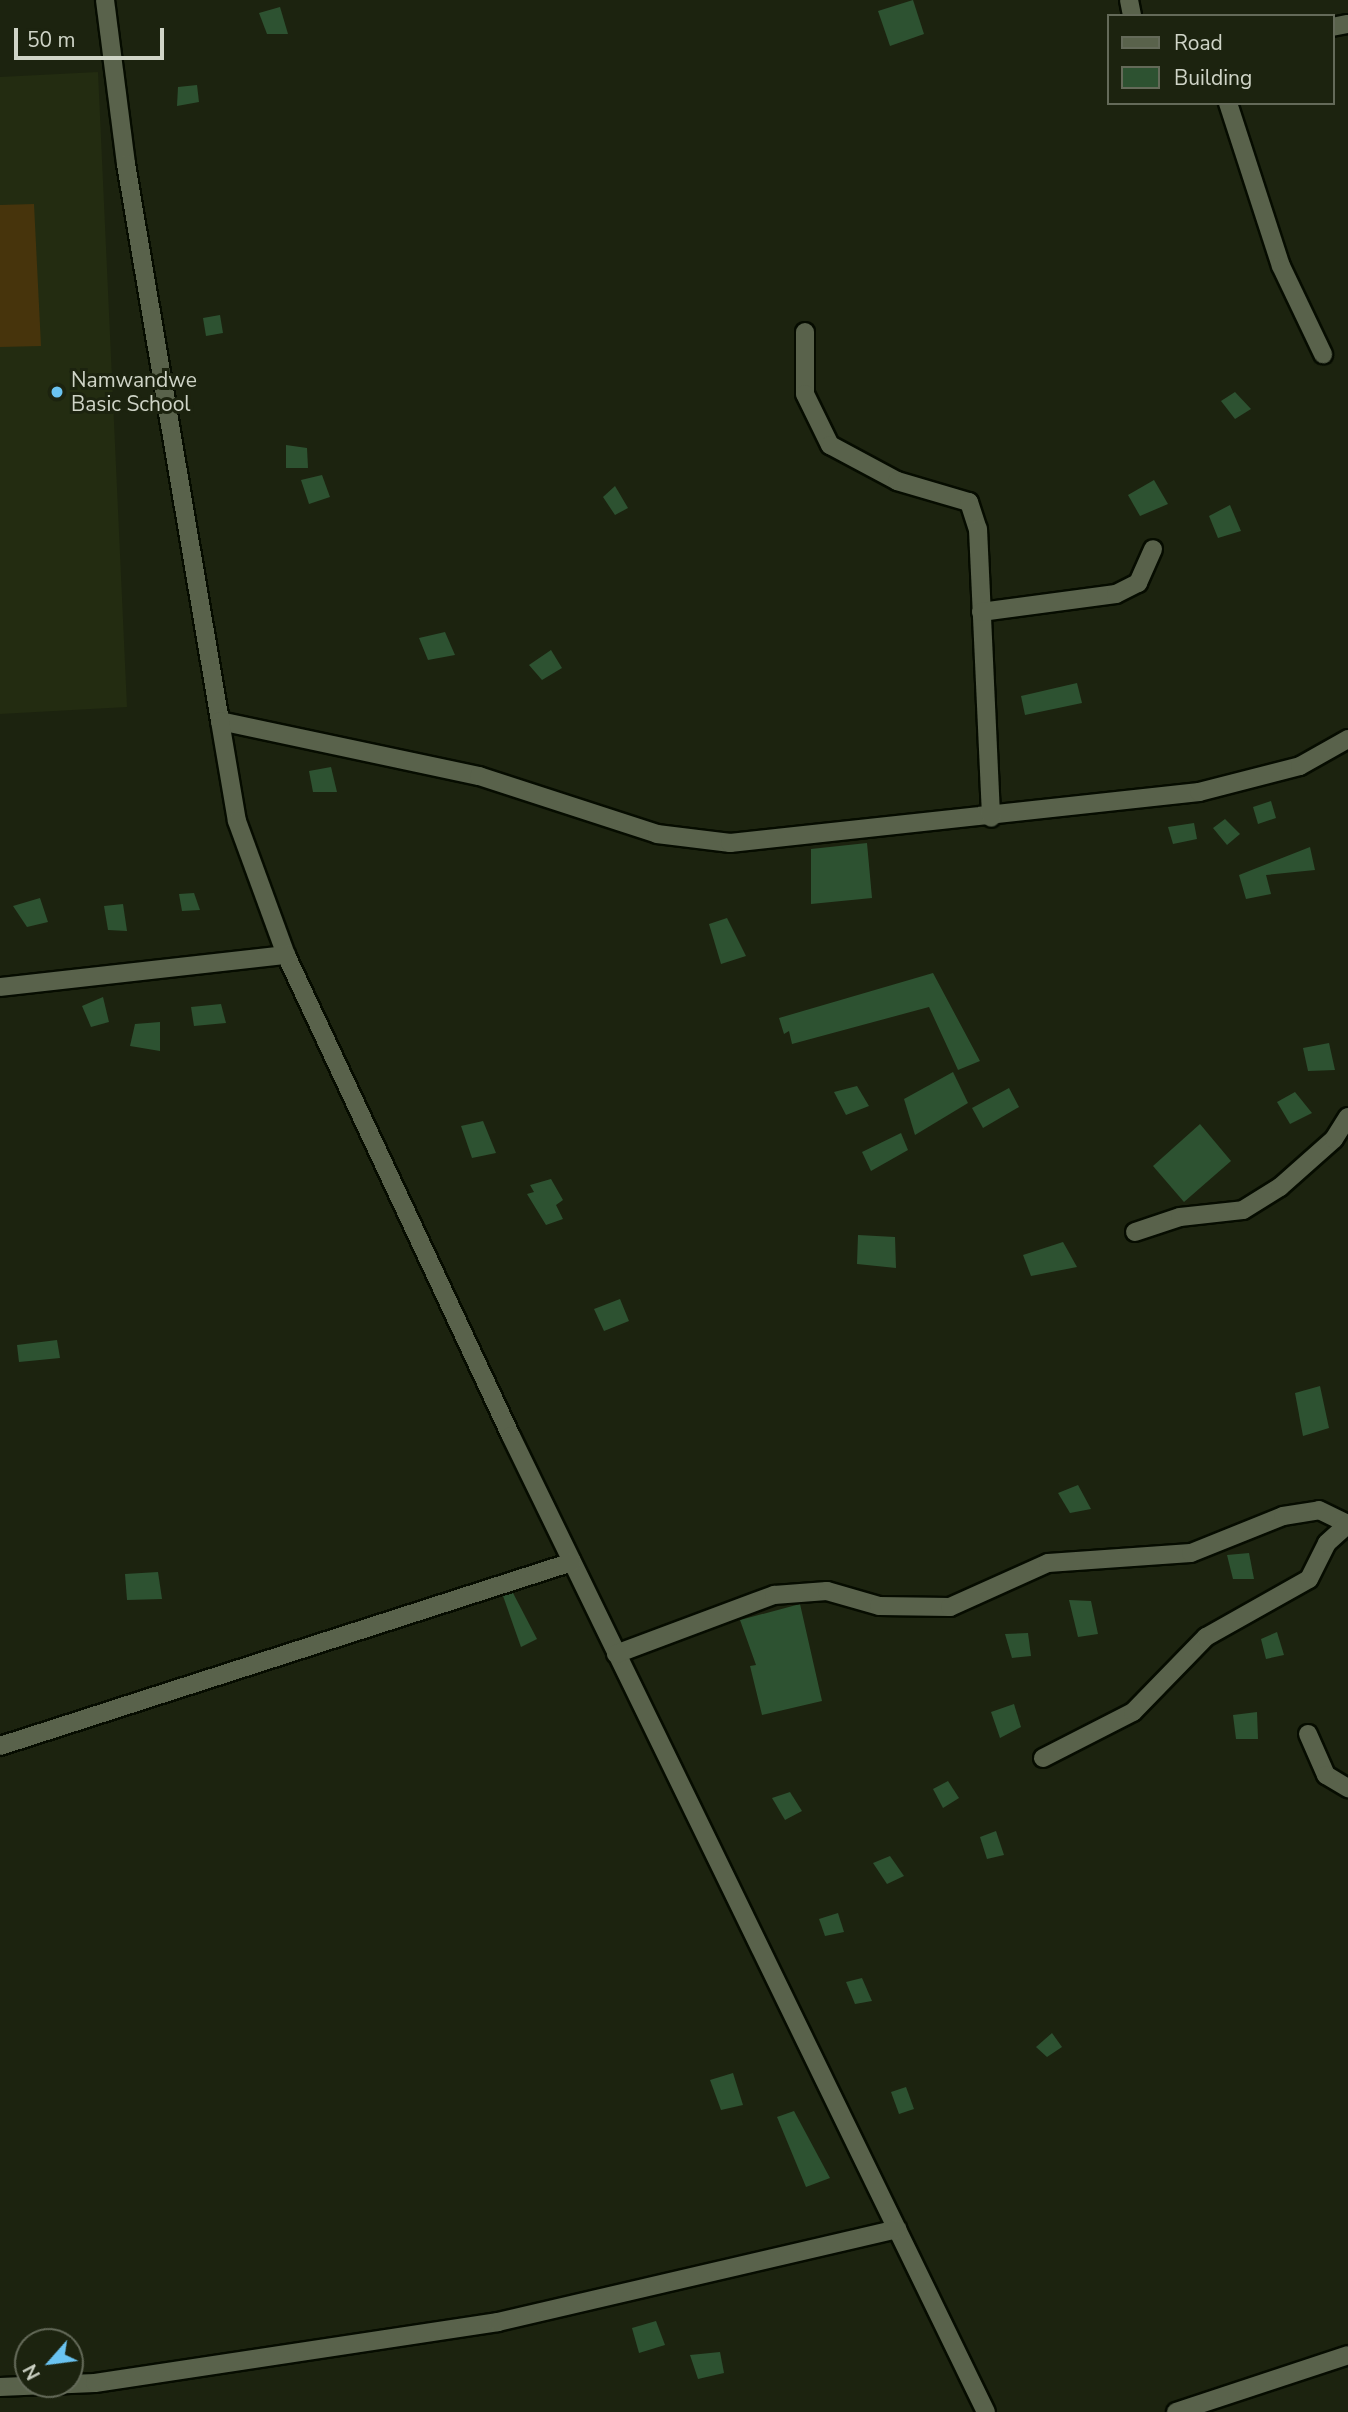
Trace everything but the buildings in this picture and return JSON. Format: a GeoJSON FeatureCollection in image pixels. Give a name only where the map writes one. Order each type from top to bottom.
{"type":"FeatureCollection","features":[{"type":"Feature","properties":{"kind":"street"},"geometry":{"type":"LineString","coordinates":[[105,0],[125,164],[237,821],[286,955],[616,1654],[986,2412]]}},
{"type":"Feature","properties":{"kind":"street"},"geometry":{"type":"LineString","coordinates":[[1229,105],[1281,266],[1324,354]]}},
{"type":"Feature","properties":{"kind":"street"},"geometry":{"type":"LineString","coordinates":[[805,332],[805,394],[830,444],[897,481],[970,502],[978,529],[990,817]]}},
{"type":"Feature","properties":{"kind":"street"},"geometry":{"type":"LineString","coordinates":[[981,612],[1116,594],[1138,583],[1153,549]]}},
{"type":"Feature","properties":{"kind":"street"},"geometry":{"type":"LineString","coordinates":[[220,721],[478,776],[657,834],[730,843],[990,817],[1258,780],[1348,739]]}},
{"type":"Feature","properties":{"kind":"street"},"geometry":{"type":"LineString","coordinates":[[0,987],[286,955]]}},
{"type":"Feature","properties":{"kind":"street"},"geometry":{"type":"LineString","coordinates":[[1135,1233],[1180,1217],[1243,1210],[1280,1187],[1334,1139],[1348,1117]]}},
{"type":"Feature","properties":{"kind":"street"},"geometry":{"type":"LineString","coordinates":[[616,1654],[774,1595],[827,1591],[879,1606],[950,1607],[1048,1563],[1191,1553],[1283,1516],[1319,1510],[1348,1524],[1327,1543],[1309,1579],[1206,1637],[1133,1712],[1043,1758]]}},
{"type":"Feature","properties":{"kind":"street"},"geometry":{"type":"LineString","coordinates":[[0,1746],[572,1562]]}},
{"type":"Feature","properties":{"kind":"street"},"geometry":{"type":"LineString","coordinates":[[1308,1734],[1326,1775],[1348,1788]]}},
{"type":"Feature","properties":{"kind":"street"},"geometry":{"type":"LineString","coordinates":[[0,2387],[96,2383],[498,2322],[897,2229]]}},
{"type":"Feature","properties":{"kind":"street"},"geometry":{"type":"LineString","coordinates":[[1176,2412],[1348,2354]]}},
{"type":"Feature","properties":{"kind":"shaded area","name":"Namwandwe Basic School"},"geometry":{"type":"Polygon","coordinates":[[[98,72],[127,707],[0,714],[0,77],[98,72]]]}},
{"type":"Feature","properties":{"kind":"shaded area"},"geometry":{"type":"Polygon","coordinates":[[[34,204],[41,346],[0,347],[0,205],[34,204]]]}},
{"type":"Feature","properties":{"kind":"place","name":"Namwandwe Basic School"},"geometry":{"type":"Point","coordinates":[57,392]}}]}
